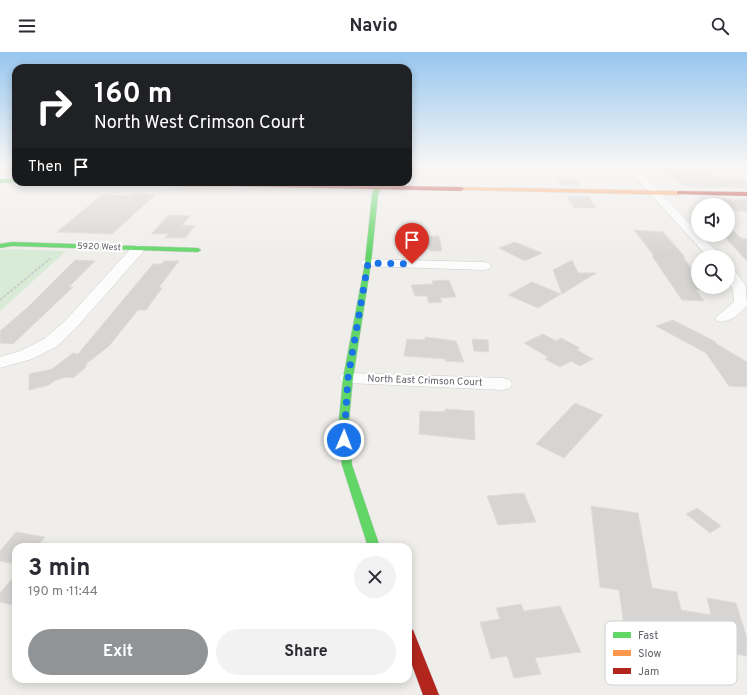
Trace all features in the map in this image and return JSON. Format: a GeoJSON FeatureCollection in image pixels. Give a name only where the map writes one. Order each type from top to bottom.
{"type":"FeatureCollection","features":[{"type":"Feature","properties":{"kind":"street"},"geometry":{"type":"LineString","coordinates":[[373,543],[347,465],[344,440],[344,420],[348,378],[368,263],[377,195]]}},
{"type":"Feature","properties":{"kind":"street"},"geometry":{"type":"LineString","coordinates":[[656,195],[708,250]]}},
{"type":"Feature","properties":{"kind":"street","name":"5920 West"},"geometry":{"type":"LineString","coordinates":[[0,246],[12,244],[198,250]]}},
{"type":"Feature","properties":{"kind":"street"},"geometry":{"type":"LineString","coordinates":[[0,363],[26,355],[50,343],[71,324],[138,248]]}},
{"type":"Feature","properties":{"kind":"street"},"geometry":{"type":"LineString","coordinates":[[368,263],[484,266]]}},
{"type":"Feature","properties":{"kind":"street"},"geometry":{"type":"LineString","coordinates":[[723,318],[740,304],[741,290],[735,279]]}},
{"type":"Feature","properties":{"kind":"street","name":"North East Crimson Court"},"geometry":{"type":"LineString","coordinates":[[348,378],[502,384]]}},
{"type":"Feature","properties":{"kind":"street"},"geometry":{"type":"LineString","coordinates":[[412,645],[431,695]]}},
{"type":"Feature","properties":{"kind":"path"},"geometry":{"type":"LineString","coordinates":[[0,300],[51,258]]}},
{"type":"Feature","properties":{"kind":"green space"},"geometry":{"type":"Polygon","coordinates":[[[0,250],[66,251],[0,311],[0,250]]]}},
{"type":"Feature","properties":{"kind":"building"},"geometry":{"type":"Polygon","coordinates":[[[102,195],[155,195],[112,234],[57,232],[102,195]]]}},
{"type":"Feature","properties":{"kind":"building"},"geometry":{"type":"Polygon","coordinates":[[[567,196],[588,196],[596,208],[574,208],[567,196]]]}},
{"type":"Feature","properties":{"kind":"building"},"geometry":{"type":"Polygon","coordinates":[[[735,199],[747,199],[747,211],[735,211],[735,199]]]}},
{"type":"Feature","properties":{"kind":"building"},"geometry":{"type":"Polygon","coordinates":[[[169,215],[190,216],[182,225],[195,226],[185,238],[165,238],[168,234],[151,234],[169,215]]]}},
{"type":"Feature","properties":{"kind":"building"},"geometry":{"type":"Polygon","coordinates":[[[634,230],[663,232],[685,257],[683,257],[691,268],[691,294],[699,294],[704,301],[682,300],[652,256],[654,256],[634,230]]]}},
{"type":"Feature","properties":{"kind":"building"},"geometry":{"type":"Polygon","coordinates":[[[735,232],[741,238],[747,239],[747,261],[729,242],[735,242],[735,232]]]}},
{"type":"Feature","properties":{"kind":"building"},"geometry":{"type":"Polygon","coordinates":[[[421,236],[439,236],[442,251],[422,249],[421,236]]]}},
{"type":"Feature","properties":{"kind":"building"},"geometry":{"type":"Polygon","coordinates":[[[515,242],[542,253],[525,261],[499,248],[515,242]]]}},
{"type":"Feature","properties":{"kind":"building"},"geometry":{"type":"Polygon","coordinates":[[[75,260],[95,261],[69,287],[73,287],[13,344],[0,343],[0,331],[28,307],[75,260]]]}},
{"type":"Feature","properties":{"kind":"building"},"geometry":{"type":"Polygon","coordinates":[[[572,260],[578,273],[596,273],[562,294],[553,270],[572,260]]]}},
{"type":"Feature","properties":{"kind":"building"},"geometry":{"type":"Polygon","coordinates":[[[164,261],[179,261],[159,287],[162,288],[146,310],[138,310],[109,346],[86,364],[86,367],[73,378],[66,377],[54,381],[49,385],[29,390],[29,374],[52,369],[73,353],[78,354],[153,264],[161,264],[164,261]]]}},
{"type":"Feature","properties":{"kind":"building"},"geometry":{"type":"Polygon","coordinates":[[[449,280],[456,297],[440,298],[442,302],[429,303],[427,296],[415,296],[411,285],[434,284],[432,281],[449,280]]]}},
{"type":"Feature","properties":{"kind":"building"},"geometry":{"type":"Polygon","coordinates":[[[532,282],[561,294],[538,308],[508,295],[532,282]]]}},
{"type":"Feature","properties":{"kind":"building"},"geometry":{"type":"Polygon","coordinates":[[[673,320],[716,342],[715,343],[747,362],[747,387],[729,386],[706,353],[656,326],[673,320]]]}},
{"type":"Feature","properties":{"kind":"building"},"geometry":{"type":"Polygon","coordinates":[[[543,334],[556,341],[561,338],[580,348],[577,350],[593,359],[580,366],[571,361],[560,367],[545,359],[548,357],[524,343],[543,334]]]}},
{"type":"Feature","properties":{"kind":"building"},"geometry":{"type":"Polygon","coordinates":[[[425,337],[456,341],[464,362],[404,356],[407,339],[425,340],[425,337]]]}},
{"type":"Feature","properties":{"kind":"building"},"geometry":{"type":"Polygon","coordinates":[[[472,339],[488,340],[489,352],[474,351],[472,339]]]}},
{"type":"Feature","properties":{"kind":"building"},"geometry":{"type":"Polygon","coordinates":[[[575,403],[603,415],[564,458],[536,444],[575,403]]]}},
{"type":"Feature","properties":{"kind":"building"},"geometry":{"type":"Polygon","coordinates":[[[445,409],[474,411],[475,440],[419,434],[420,411],[445,412],[445,409]]]}},
{"type":"Feature","properties":{"kind":"building"},"geometry":{"type":"Polygon","coordinates":[[[524,493],[536,522],[498,525],[487,496],[524,493]]]}},
{"type":"Feature","properties":{"kind":"building"},"geometry":{"type":"Polygon","coordinates":[[[591,506],[638,513],[652,588],[677,592],[681,610],[711,615],[707,598],[736,603],[747,638],[747,656],[737,654],[737,621],[623,621],[619,590],[600,587],[591,506]]]}},
{"type":"Feature","properties":{"kind":"building"},"geometry":{"type":"Polygon","coordinates":[[[697,508],[721,526],[710,533],[686,514],[697,508]]]}},
{"type":"Feature","properties":{"kind":"building"},"geometry":{"type":"Polygon","coordinates":[[[16,532],[45,537],[40,543],[12,543],[12,563],[0,561],[0,551],[16,532]]]}},
{"type":"Feature","properties":{"kind":"building"},"geometry":{"type":"Polygon","coordinates":[[[12,579],[12,605],[0,602],[0,593],[12,579]]]}},
{"type":"Feature","properties":{"kind":"building"},"geometry":{"type":"Polygon","coordinates":[[[521,604],[524,611],[560,606],[581,652],[535,658],[541,674],[514,678],[507,656],[491,659],[480,622],[500,619],[496,608],[521,604]]]}},
{"type":"Feature","properties":{"kind":"traffic: fast"},"geometry":{"type":"LineString","coordinates":[[373,543],[347,465],[344,440],[344,420],[348,378],[368,263],[375,195]]}},
{"type":"Feature","properties":{"kind":"traffic: fast"},"geometry":{"type":"LineString","coordinates":[[0,246],[12,244],[198,250]]}},
{"type":"Feature","properties":{"kind":"traffic: jam"},"geometry":{"type":"LineString","coordinates":[[412,645],[431,695]]}},
{"type":"Feature","properties":{"kind":"route"},"geometry":{"type":"LineString","coordinates":[[344,440],[344,420],[348,378],[368,263],[412,264]]}}]}
